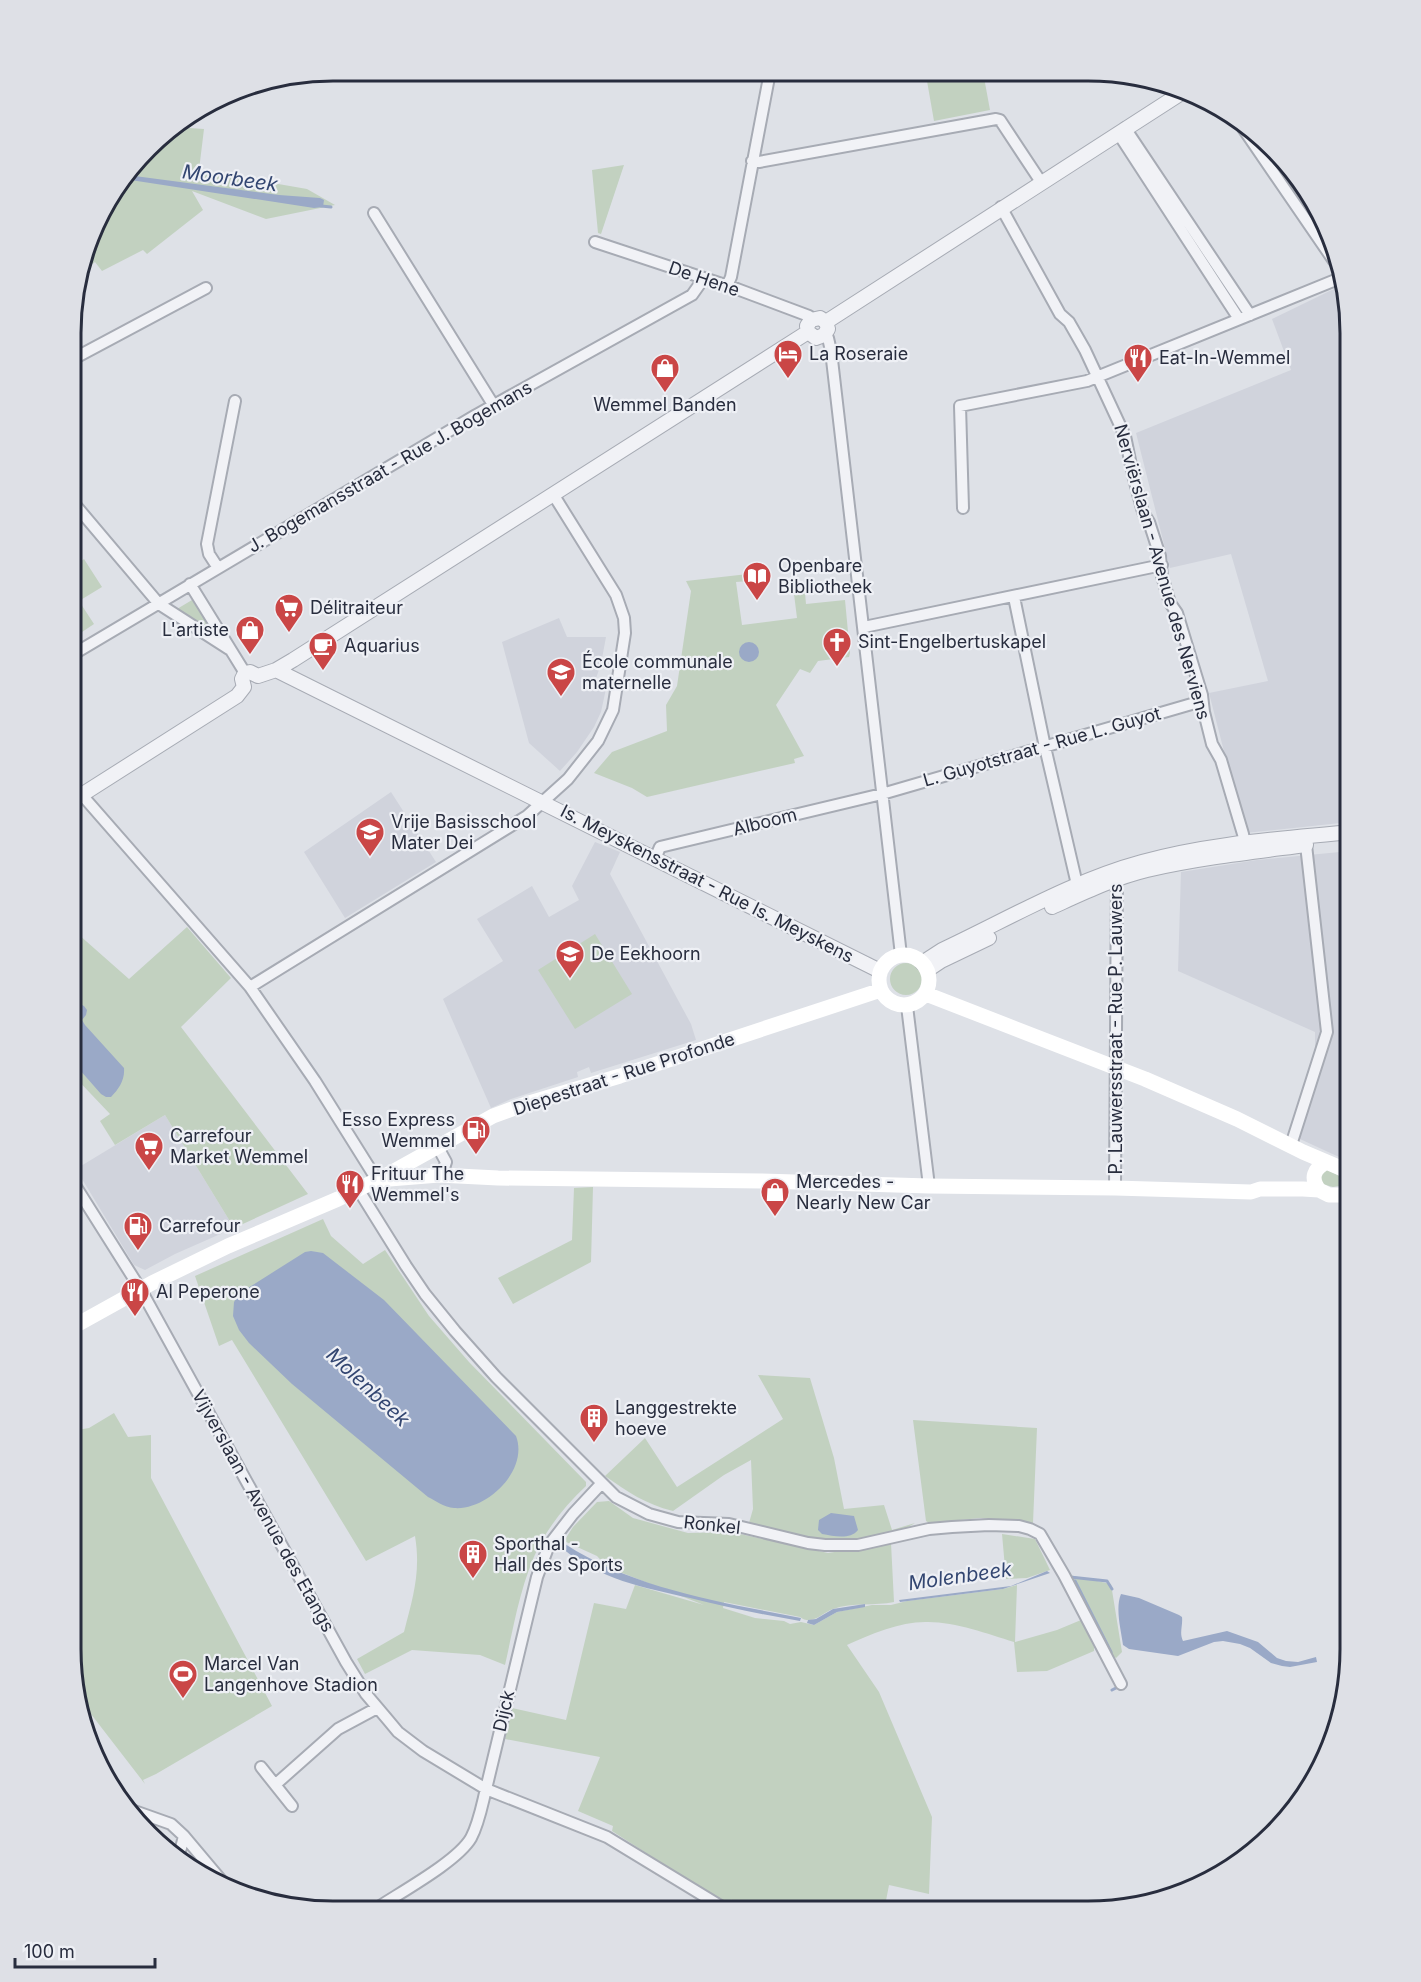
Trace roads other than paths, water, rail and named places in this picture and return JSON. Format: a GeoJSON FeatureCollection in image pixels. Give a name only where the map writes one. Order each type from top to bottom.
{"type":"FeatureCollection","features":[{"type":"Feature","properties":{"kind":"main road"},"geometry":{"type":"LineString","coordinates":[[901,955],[912,956],[925,966],[930,983],[921,1000],[908,1006],[892,1003],[883,995],[879,980],[880,971],[889,960],[901,955]]}},
{"type":"Feature","properties":{"kind":"main road","name":"Diepestraat - Rue Profonde"},"geometry":{"type":"LineString","coordinates":[[81,1323],[228,1246],[377,1180],[493,1116],[881,990]]}},
{"type":"Feature","properties":{"kind":"main road"},"geometry":{"type":"LineString","coordinates":[[926,994],[1116,1066],[1237,1119],[1340,1168]]}},
{"type":"Feature","properties":{"kind":"main road"},"geometry":{"type":"LineString","coordinates":[[1319,1190],[1313,1181],[1313,1176],[1317,1167],[1326,1162]]}},
{"type":"Feature","properties":{"kind":"main road"},"geometry":{"type":"LineString","coordinates":[[377,1180],[431,1175],[1251,1192],[1260,1189],[1319,1190],[1340,1195]]}},
{"type":"Feature","properties":{"kind":"street"},"geometry":{"type":"LineString","coordinates":[[727,286],[731,277],[768,81]]}},
{"type":"Feature","properties":{"kind":"street"},"geometry":{"type":"LineString","coordinates":[[81,795],[237,696],[249,679],[276,670],[553,494],[809,326],[816,338],[825,328],[1001,207],[1176,97]]}},
{"type":"Feature","properties":{"kind":"street"},"geometry":{"type":"LineString","coordinates":[[752,161],[759,162],[996,119],[999,120],[1041,182]]}},
{"type":"Feature","properties":{"kind":"street"},"geometry":{"type":"LineString","coordinates":[[1122,131],[1244,317]]}},
{"type":"Feature","properties":{"kind":"street"},"geometry":{"type":"LineString","coordinates":[[1252,142],[1326,249]]}},
{"type":"Feature","properties":{"kind":"street","name":"Nerviërslaan - Avenue des Nerviens"},"geometry":{"type":"LineString","coordinates":[[1001,207],[1060,314],[1069,322],[1098,376],[1125,436],[1133,475],[1162,566],[1162,576],[1170,603],[1177,613],[1212,744],[1221,760],[1246,847]]}},
{"type":"Feature","properties":{"kind":"street"},"geometry":{"type":"LineString","coordinates":[[374,213],[494,406]]}},
{"type":"Feature","properties":{"kind":"street","name":"De Hene"},"geometry":{"type":"LineString","coordinates":[[595,242],[809,316],[809,326]]}},
{"type":"Feature","properties":{"kind":"street","name":"J. Bogemansstraat - Rue J. Bogemans"},"geometry":{"type":"LineString","coordinates":[[81,650],[494,406],[692,295],[704,278]]}},
{"type":"Feature","properties":{"kind":"street"},"geometry":{"type":"LineString","coordinates":[[963,508],[960,406],[1087,381],[1334,281]]}},
{"type":"Feature","properties":{"kind":"street"},"geometry":{"type":"LineString","coordinates":[[81,355],[206,288]]}},
{"type":"Feature","properties":{"kind":"street"},"geometry":{"type":"LineString","coordinates":[[825,328],[831,351],[901,955]]}},
{"type":"Feature","properties":{"kind":"street"},"geometry":{"type":"LineString","coordinates":[[218,568],[209,554],[207,544],[235,401]]}},
{"type":"Feature","properties":{"kind":"street"},"geometry":{"type":"LineString","coordinates":[[250,987],[527,816],[579,766],[607,726],[613,710],[625,624],[621,606],[553,494]]}},
{"type":"Feature","properties":{"kind":"street"},"geometry":{"type":"LineString","coordinates":[[81,512],[159,604],[229,649]]}},
{"type":"Feature","properties":{"kind":"street"},"geometry":{"type":"LineString","coordinates":[[864,627],[1162,566]]}},
{"type":"Feature","properties":{"kind":"street"},"geometry":{"type":"LineString","coordinates":[[190,584],[249,679]]}},
{"type":"Feature","properties":{"kind":"street"},"geometry":{"type":"LineString","coordinates":[[1014,597],[1078,890]]}},
{"type":"Feature","properties":{"kind":"street","name":"Is. Meyskensstraat - Rue Is. Meyskens"},"geometry":{"type":"LineString","coordinates":[[276,670],[880,971]]}},
{"type":"Feature","properties":{"kind":"street","name":"L. Guyotstraat - Rue L. Guyot"},"geometry":{"type":"LineString","coordinates":[[882,794],[1202,701]]}},
{"type":"Feature","properties":{"kind":"street","name":"Alboom"},"geometry":{"type":"LineString","coordinates":[[655,859],[660,847],[882,794]]}},
{"type":"Feature","properties":{"kind":"street"},"geometry":{"type":"LineString","coordinates":[[81,802],[250,987],[315,1081],[377,1180]]}},
{"type":"Feature","properties":{"kind":"street"},"geometry":{"type":"LineString","coordinates":[[925,966],[941,961],[1078,890],[1117,875],[1145,871],[1246,847],[1340,833]]}},
{"type":"Feature","properties":{"kind":"street"},"geometry":{"type":"LineString","coordinates":[[1246,847],[1340,842]]}},
{"type":"Feature","properties":{"kind":"street"},"geometry":{"type":"LineString","coordinates":[[1291,1144],[1328,1032],[1306,845]]}},
{"type":"Feature","properties":{"kind":"street","name":"P. Lauwersstraat - Rue P. Lauwers"},"geometry":{"type":"LineString","coordinates":[[1115,1188],[1117,875]]}},
{"type":"Feature","properties":{"kind":"street"},"geometry":{"type":"LineString","coordinates":[[908,1006],[929,1186]]}},
{"type":"Feature","properties":{"kind":"street"},"geometry":{"type":"LineString","coordinates":[[415,1160],[416,1169],[431,1175],[444,1168],[446,1162],[440,1152],[433,1149]]}},
{"type":"Feature","properties":{"kind":"street","name":"Ronkel"},"geometry":{"type":"LineString","coordinates":[[358,1189],[406,1266],[443,1318],[496,1377],[616,1497],[634,1507],[665,1518],[693,1523],[729,1524],[808,1544],[858,1545],[929,1529],[952,1527],[989,1525],[1019,1526],[1030,1529],[1040,1534],[1064,1575],[1120,1684]]}},
{"type":"Feature","properties":{"kind":"street","name":"Vijverslaan - Avenue des Etangs"},"geometry":{"type":"LineString","coordinates":[[81,1195],[141,1290],[346,1662],[366,1694],[398,1732],[486,1789],[608,1837],[711,1901]]}},
{"type":"Feature","properties":{"kind":"street","name":"Dijck"},"geometry":{"type":"LineString","coordinates":[[387,1901],[453,1857],[471,1837],[486,1789],[537,1577],[549,1545],[573,1514],[601,1484]]}},
{"type":"Feature","properties":{"kind":"street"},"geometry":{"type":"LineString","coordinates":[[276,1784],[338,1729],[377,1708]]}},
{"type":"Feature","properties":{"kind":"street"},"geometry":{"type":"LineString","coordinates":[[261,1767],[292,1806]]}},
{"type":"Feature","properties":{"kind":"street"},"geometry":{"type":"LineString","coordinates":[[142,1814],[171,1824],[213,1870]]}},
{"type":"Feature","properties":{"kind":"street"},"geometry":{"type":"LineString","coordinates":[[180,1849],[184,1836]]}},
{"type":"Feature","properties":{"kind":"water"},"geometry":{"type":"Polygon","coordinates":[[[136,176],[324,200],[323,207],[314,208],[133,180],[136,176]]]}},
{"type":"Feature","properties":{"kind":"water"},"geometry":{"type":"Polygon","coordinates":[[[745,642],[753,642],[759,648],[759,656],[753,662],[745,662],[739,656],[739,648],[745,642]]]}},
{"type":"Feature","properties":{"kind":"water"},"geometry":{"type":"Polygon","coordinates":[[[81,1004],[87,1010],[82,1020],[85,1025],[124,1068],[124,1076],[117,1091],[111,1097],[101,1094],[81,1071],[81,1004]]]}},
{"type":"Feature","properties":{"kind":"water"},"geometry":{"type":"Polygon","coordinates":[[[305,1252],[323,1253],[384,1300],[516,1436],[518,1449],[511,1475],[492,1496],[467,1507],[454,1508],[428,1497],[292,1384],[249,1343],[239,1330],[233,1316],[234,1302],[240,1293],[305,1252]]]}},
{"type":"Feature","properties":{"kind":"water"},"geometry":{"type":"Polygon","coordinates":[[[831,1513],[854,1516],[858,1530],[846,1536],[822,1534],[818,1530],[819,1520],[831,1513]]]}},
{"type":"Feature","properties":{"kind":"water"},"geometry":{"type":"Polygon","coordinates":[[[565,1544],[620,1572],[649,1583],[709,1599],[801,1618],[800,1621],[745,1611],[623,1581],[576,1559],[562,1548],[565,1544]]]}},
{"type":"Feature","properties":{"kind":"water"},"geometry":{"type":"Polygon","coordinates":[[[1047,1571],[1050,1573],[1003,1589],[900,1602],[899,1600],[1011,1586],[1047,1571]]]}},
{"type":"Feature","properties":{"kind":"water"},"geometry":{"type":"Polygon","coordinates":[[[1121,1594],[1139,1598],[1182,1617],[1183,1641],[1227,1631],[1258,1642],[1277,1658],[1298,1662],[1316,1657],[1317,1662],[1290,1667],[1282,1666],[1271,1663],[1250,1648],[1223,1641],[1214,1642],[1178,1656],[1129,1649],[1123,1645],[1120,1626],[1118,1606],[1121,1594]]]}},
{"type":"Feature","properties":{"kind":"water"},"geometry":{"type":"Polygon","coordinates":[[[865,1604],[865,1607],[837,1612],[814,1625],[807,1623],[808,1620],[816,1619],[833,1609],[865,1604]]]}},
{"type":"Feature","properties":{"kind":"waterway","name":"Moorbeek"},"geometry":{"type":"LineString","coordinates":[[321,206],[331,207]]}},
{"type":"Feature","properties":{"kind":"waterway","name":"Molenbeek"},"geometry":{"type":"LineString","coordinates":[[1070,1577],[1107,1581],[1112,1589]]}},
{"type":"Feature","properties":{"kind":"waterway"},"geometry":{"type":"LineString","coordinates":[[1075,1581],[1111,1652]]}},
{"type":"Feature","properties":{"kind":"waterway"},"geometry":{"type":"LineString","coordinates":[[1112,1690],[1118,1687]]}},
{"type":"Feature","properties":{"kind":"place","name":"La Roseraie"},"geometry":{"type":"Point","coordinates":[788,380]}},
{"type":"Feature","properties":{"kind":"place","name":"Eat-In-Wemmel"},"geometry":{"type":"Point","coordinates":[1138,384]}},
{"type":"Feature","properties":{"kind":"place","name":"Wemmel Banden"},"geometry":{"type":"Point","coordinates":[665,394]}},
{"type":"Feature","properties":{"kind":"place","name":"Openbare Bibliotheek"},"geometry":{"type":"Point","coordinates":[757,602]}},
{"type":"Feature","properties":{"kind":"place","name":"Délitraiteur"},"geometry":{"type":"Point","coordinates":[289,634]}},
{"type":"Feature","properties":{"kind":"place","name":"L'artiste"},"geometry":{"type":"Point","coordinates":[250,656]}},
{"type":"Feature","properties":{"kind":"place","name":"Sint-Engelbertuskapel"},"geometry":{"type":"Point","coordinates":[837,668]}},
{"type":"Feature","properties":{"kind":"place","name":"Aquarius"},"geometry":{"type":"Point","coordinates":[323,672]}},
{"type":"Feature","properties":{"kind":"place","name":"École communale maternelle"},"geometry":{"type":"Point","coordinates":[561,698]}},
{"type":"Feature","properties":{"kind":"place","name":"Vrije Basisschool Mater Dei"},"geometry":{"type":"Point","coordinates":[370,858]}},
{"type":"Feature","properties":{"kind":"place","name":"De Eekhoorn"},"geometry":{"type":"Point","coordinates":[570,980]}},
{"type":"Feature","properties":{"kind":"place","name":"Esso Express Wemmel"},"geometry":{"type":"Point","coordinates":[476,1156]}},
{"type":"Feature","properties":{"kind":"place","name":"Carrefour Market Wemmel"},"geometry":{"type":"Point","coordinates":[149,1172]}},
{"type":"Feature","properties":{"kind":"place","name":"Frituur The Wemmel's"},"geometry":{"type":"Point","coordinates":[350,1210]}},
{"type":"Feature","properties":{"kind":"place","name":"Mercedes - Nearly New Car"},"geometry":{"type":"Point","coordinates":[775,1218]}},
{"type":"Feature","properties":{"kind":"place","name":"Carrefour"},"geometry":{"type":"Point","coordinates":[138,1252]}},
{"type":"Feature","properties":{"kind":"place","name":"Al Peperone"},"geometry":{"type":"Point","coordinates":[135,1318]}},
{"type":"Feature","properties":{"kind":"place","name":"Langgestrekte hoeve"},"geometry":{"type":"Point","coordinates":[594,1444]}},
{"type":"Feature","properties":{"kind":"place","name":"Sporthal - Hall des Sports"},"geometry":{"type":"Point","coordinates":[473,1580]}},
{"type":"Feature","properties":{"kind":"place","name":"Marcel Van Langenhove Stadion"},"geometry":{"type":"Point","coordinates":[183,1700]}}]}
